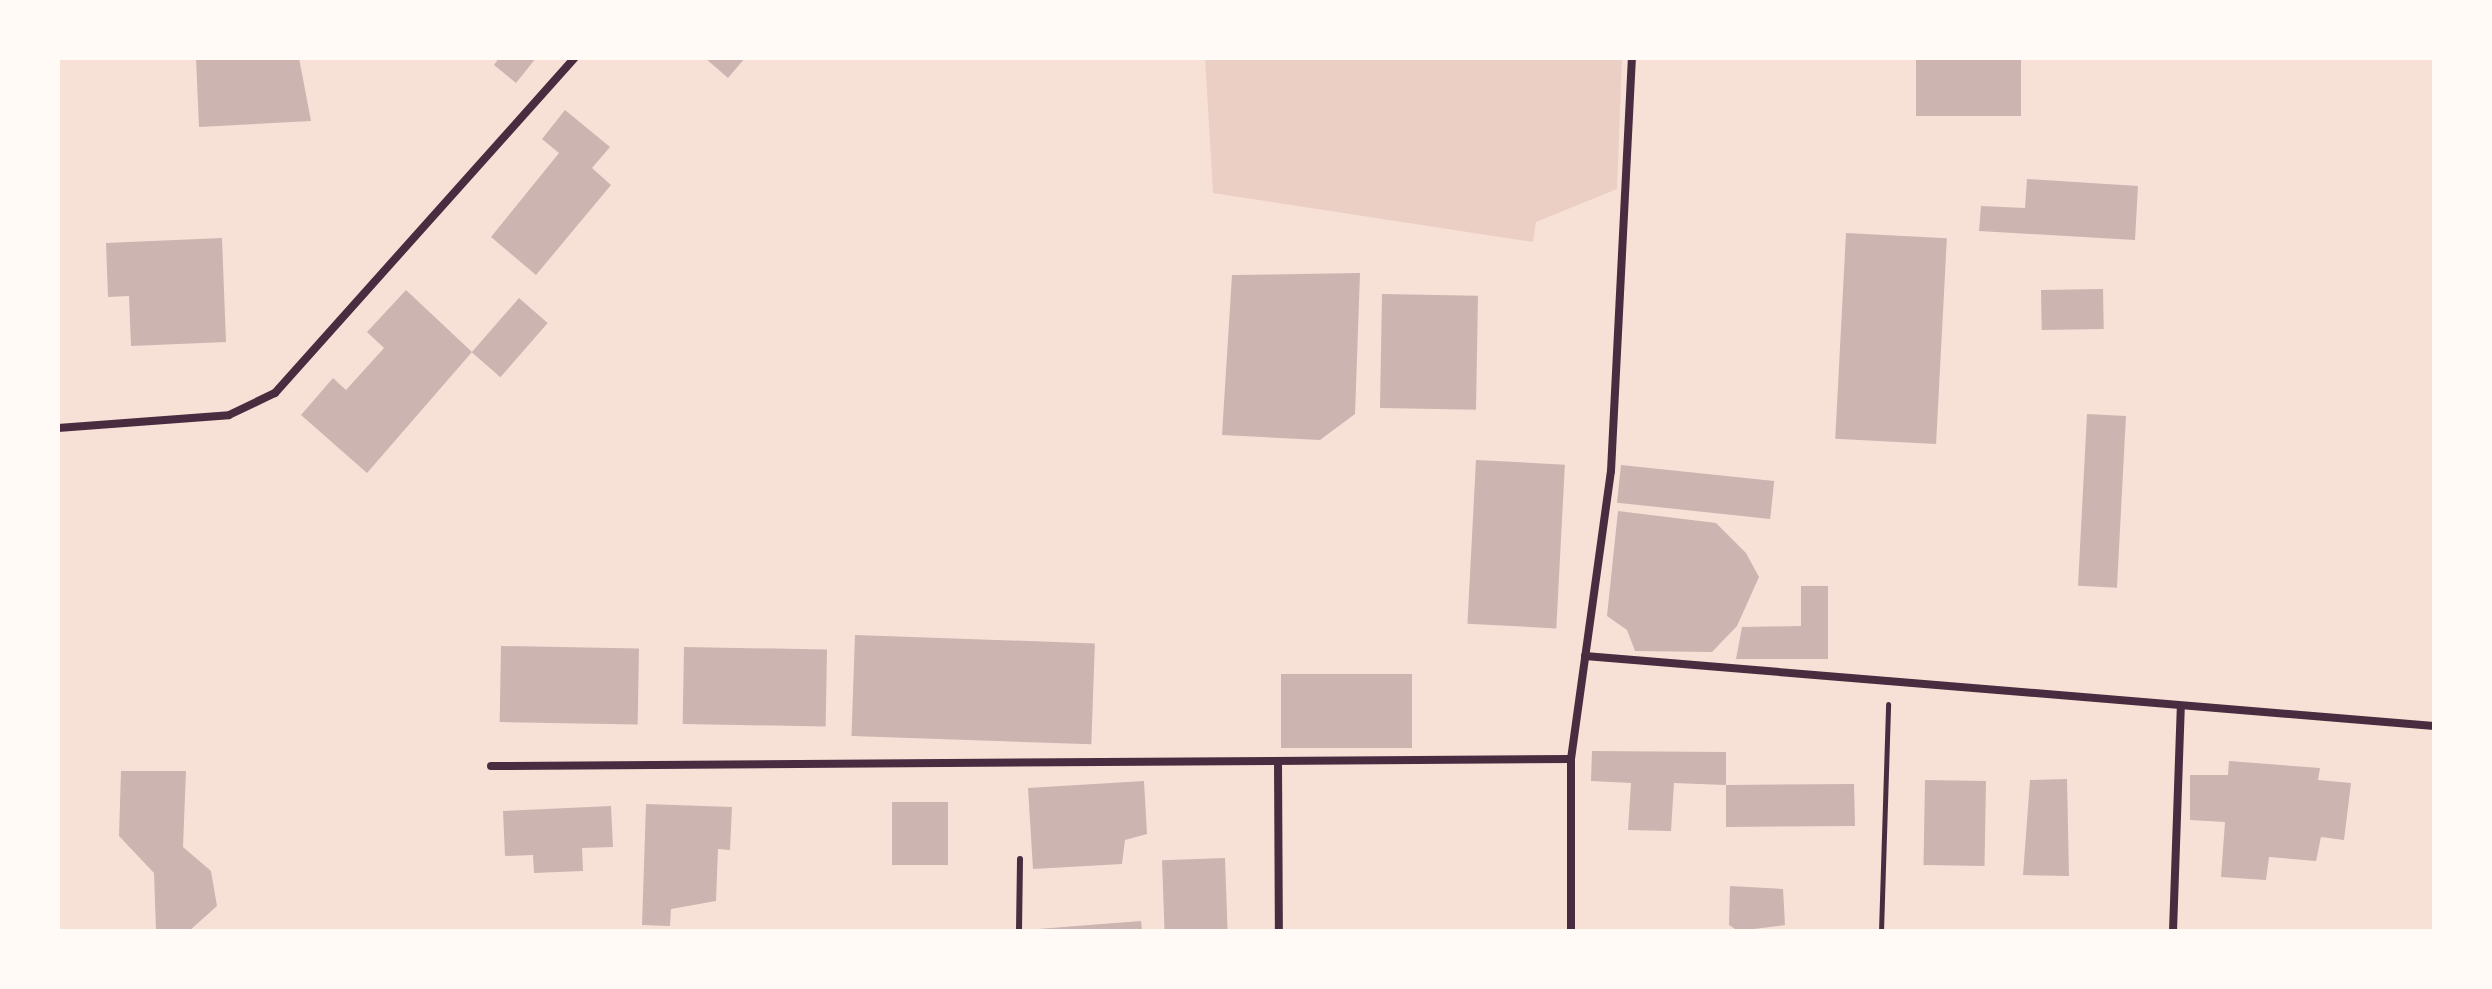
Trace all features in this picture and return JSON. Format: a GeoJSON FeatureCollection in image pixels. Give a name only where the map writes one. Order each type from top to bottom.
{"type":"FeatureCollection","features":[{"type":"Feature","properties":{"kind":"street"},"geometry":{"type":"LineString","coordinates":[[58,428],[229,415],[275,393],[574,58]]}},
{"type":"Feature","properties":{"kind":"street"},"geometry":{"type":"LineString","coordinates":[[1571,931],[1571,759],[1611,471],[1632,58]]}},
{"type":"Feature","properties":{"kind":"street"},"geometry":{"type":"LineString","coordinates":[[1585,656],[2434,726]]}},
{"type":"Feature","properties":{"kind":"street"},"geometry":{"type":"LineString","coordinates":[[2173,931],[2181,707]]}},
{"type":"Feature","properties":{"kind":"street"},"geometry":{"type":"LineString","coordinates":[[491,766],[1571,759]]}},
{"type":"Feature","properties":{"kind":"street"},"geometry":{"type":"LineString","coordinates":[[1278,762],[1279,931]]}},
{"type":"Feature","properties":{"kind":"lane"},"geometry":{"type":"LineString","coordinates":[[1019,931],[1020,859]]}},
{"type":"Feature","properties":{"kind":"path"},"geometry":{"type":"LineString","coordinates":[[1881,931],[1889,682]]}},
{"type":"Feature","properties":{"kind":"shaded area"},"geometry":{"type":"Polygon","coordinates":[[[1205,58],[1622,58],[1617,189],[1536,222],[1533,242],[1213,193],[1205,58]]]}},
{"type":"Feature","properties":{"kind":"building"},"geometry":{"type":"Polygon","coordinates":[[[196,58],[299,58],[311,121],[199,127],[196,58]]]}},
{"type":"Feature","properties":{"kind":"building"},"geometry":{"type":"Polygon","coordinates":[[[499,58],[536,58],[516,83],[494,65],[499,58]]]}},
{"type":"Feature","properties":{"kind":"building"},"geometry":{"type":"Polygon","coordinates":[[[705,58],[745,58],[728,78],[705,58]]]}},
{"type":"Feature","properties":{"kind":"building"},"geometry":{"type":"Polygon","coordinates":[[[1916,58],[2021,58],[2021,116],[1916,116],[1916,58]]]}},
{"type":"Feature","properties":{"kind":"building"},"geometry":{"type":"Polygon","coordinates":[[[565,110],[610,147],[592,168],[611,185],[536,275],[491,237],[559,153],[542,139],[565,110]]]}},
{"type":"Feature","properties":{"kind":"building"},"geometry":{"type":"Polygon","coordinates":[[[2027,179],[2138,186],[2135,240],[1979,231],[1981,206],[2025,208],[2027,179]]]}},
{"type":"Feature","properties":{"kind":"building"},"geometry":{"type":"Polygon","coordinates":[[[1846,233],[1947,238],[1936,444],[1835,439],[1846,233]]]}},
{"type":"Feature","properties":{"kind":"building"},"geometry":{"type":"Polygon","coordinates":[[[222,238],[226,342],[131,346],[129,296],[108,297],[106,243],[222,238]]]}},
{"type":"Feature","properties":{"kind":"building"},"geometry":{"type":"Polygon","coordinates":[[[1360,273],[1355,414],[1320,440],[1222,435],[1232,275],[1360,273]]]}},
{"type":"Feature","properties":{"kind":"building"},"geometry":{"type":"Polygon","coordinates":[[[2103,289],[2104,329],[2042,330],[2041,290],[2103,289]]]}},
{"type":"Feature","properties":{"kind":"building"},"geometry":{"type":"Polygon","coordinates":[[[406,290],[472,352],[367,473],[301,415],[333,378],[346,390],[384,348],[367,332],[406,290]]]}},
{"type":"Feature","properties":{"kind":"building"},"geometry":{"type":"Polygon","coordinates":[[[1382,294],[1478,296],[1476,410],[1380,408],[1382,294]]]}},
{"type":"Feature","properties":{"kind":"building"},"geometry":{"type":"Polygon","coordinates":[[[519,298],[548,323],[500,377],[472,352],[519,298]]]}},
{"type":"Feature","properties":{"kind":"building"},"geometry":{"type":"Polygon","coordinates":[[[2087,414],[2126,416],[2117,588],[2078,586],[2087,414]]]}},
{"type":"Feature","properties":{"kind":"building"},"geometry":{"type":"Polygon","coordinates":[[[1476,460],[1565,465],[1556,628],[1467,624],[1476,460]]]}},
{"type":"Feature","properties":{"kind":"building"},"geometry":{"type":"Polygon","coordinates":[[[1621,465],[1774,481],[1770,519],[1617,503],[1621,465]]]}},
{"type":"Feature","properties":{"kind":"building"},"geometry":{"type":"Polygon","coordinates":[[[1618,511],[1716,523],[1746,553],[1759,577],[1737,626],[1712,652],[1635,651],[1627,630],[1607,616],[1618,511]]]}},
{"type":"Feature","properties":{"kind":"building"},"geometry":{"type":"Polygon","coordinates":[[[1801,586],[1828,586],[1828,659],[1736,659],[1742,627],[1801,626],[1801,586]]]}},
{"type":"Feature","properties":{"kind":"building"},"geometry":{"type":"Polygon","coordinates":[[[855,635],[1095,643],[1091,744],[851,736],[855,635]]]}},
{"type":"Feature","properties":{"kind":"building"},"geometry":{"type":"Polygon","coordinates":[[[501,646],[639,648],[638,724],[500,722],[501,646]]]}},
{"type":"Feature","properties":{"kind":"building"},"geometry":{"type":"Polygon","coordinates":[[[684,647],[827,649],[826,726],[683,724],[684,647]]]}},
{"type":"Feature","properties":{"kind":"building"},"geometry":{"type":"Polygon","coordinates":[[[1281,674],[1412,674],[1412,748],[1281,748],[1281,674]]]}},
{"type":"Feature","properties":{"kind":"building"},"geometry":{"type":"Polygon","coordinates":[[[1592,751],[1726,752],[1726,785],[1674,783],[1671,831],[1628,830],[1631,783],[1591,781],[1592,751]]]}},
{"type":"Feature","properties":{"kind":"building"},"geometry":{"type":"Polygon","coordinates":[[[2229,761],[2320,768],[2318,780],[2351,783],[2344,840],[2321,837],[2316,861],[2269,857],[2266,880],[2221,877],[2225,822],[2190,820],[2190,775],[2228,775],[2229,761]]]}},
{"type":"Feature","properties":{"kind":"building"},"geometry":{"type":"Polygon","coordinates":[[[121,771],[186,771],[183,847],[211,871],[217,906],[189,931],[156,931],[154,873],[119,836],[121,771]]]}},
{"type":"Feature","properties":{"kind":"building"},"geometry":{"type":"Polygon","coordinates":[[[2067,779],[2069,876],[2023,875],[2030,780],[2067,779]]]}},
{"type":"Feature","properties":{"kind":"building"},"geometry":{"type":"Polygon","coordinates":[[[1925,780],[1986,781],[1985,866],[1924,865],[1925,780]]]}},
{"type":"Feature","properties":{"kind":"building"},"geometry":{"type":"Polygon","coordinates":[[[1144,781],[1147,834],[1125,840],[1122,864],[1033,869],[1028,788],[1144,781]]]}},
{"type":"Feature","properties":{"kind":"building"},"geometry":{"type":"Polygon","coordinates":[[[1854,784],[1855,826],[1726,827],[1726,785],[1854,784]]]}},
{"type":"Feature","properties":{"kind":"building"},"geometry":{"type":"Polygon","coordinates":[[[892,802],[948,802],[948,865],[892,865],[892,802]]]}},
{"type":"Feature","properties":{"kind":"building"},"geometry":{"type":"Polygon","coordinates":[[[646,804],[732,807],[730,850],[718,849],[716,901],[671,909],[670,926],[642,925],[646,804]]]}},
{"type":"Feature","properties":{"kind":"building"},"geometry":{"type":"Polygon","coordinates":[[[611,806],[613,847],[582,848],[583,871],[534,873],[533,855],[505,856],[503,811],[611,806]]]}},
{"type":"Feature","properties":{"kind":"building"},"geometry":{"type":"Polygon","coordinates":[[[1225,858],[1228,931],[1165,931],[1162,860],[1225,858]]]}},
{"type":"Feature","properties":{"kind":"building"},"geometry":{"type":"Polygon","coordinates":[[[1730,886],[1783,889],[1785,925],[1738,931],[1729,925],[1730,886]]]}},
{"type":"Feature","properties":{"kind":"building"},"geometry":{"type":"Polygon","coordinates":[[[1141,921],[1142,931],[1038,931],[1038,929],[1141,921]]]}}]}
